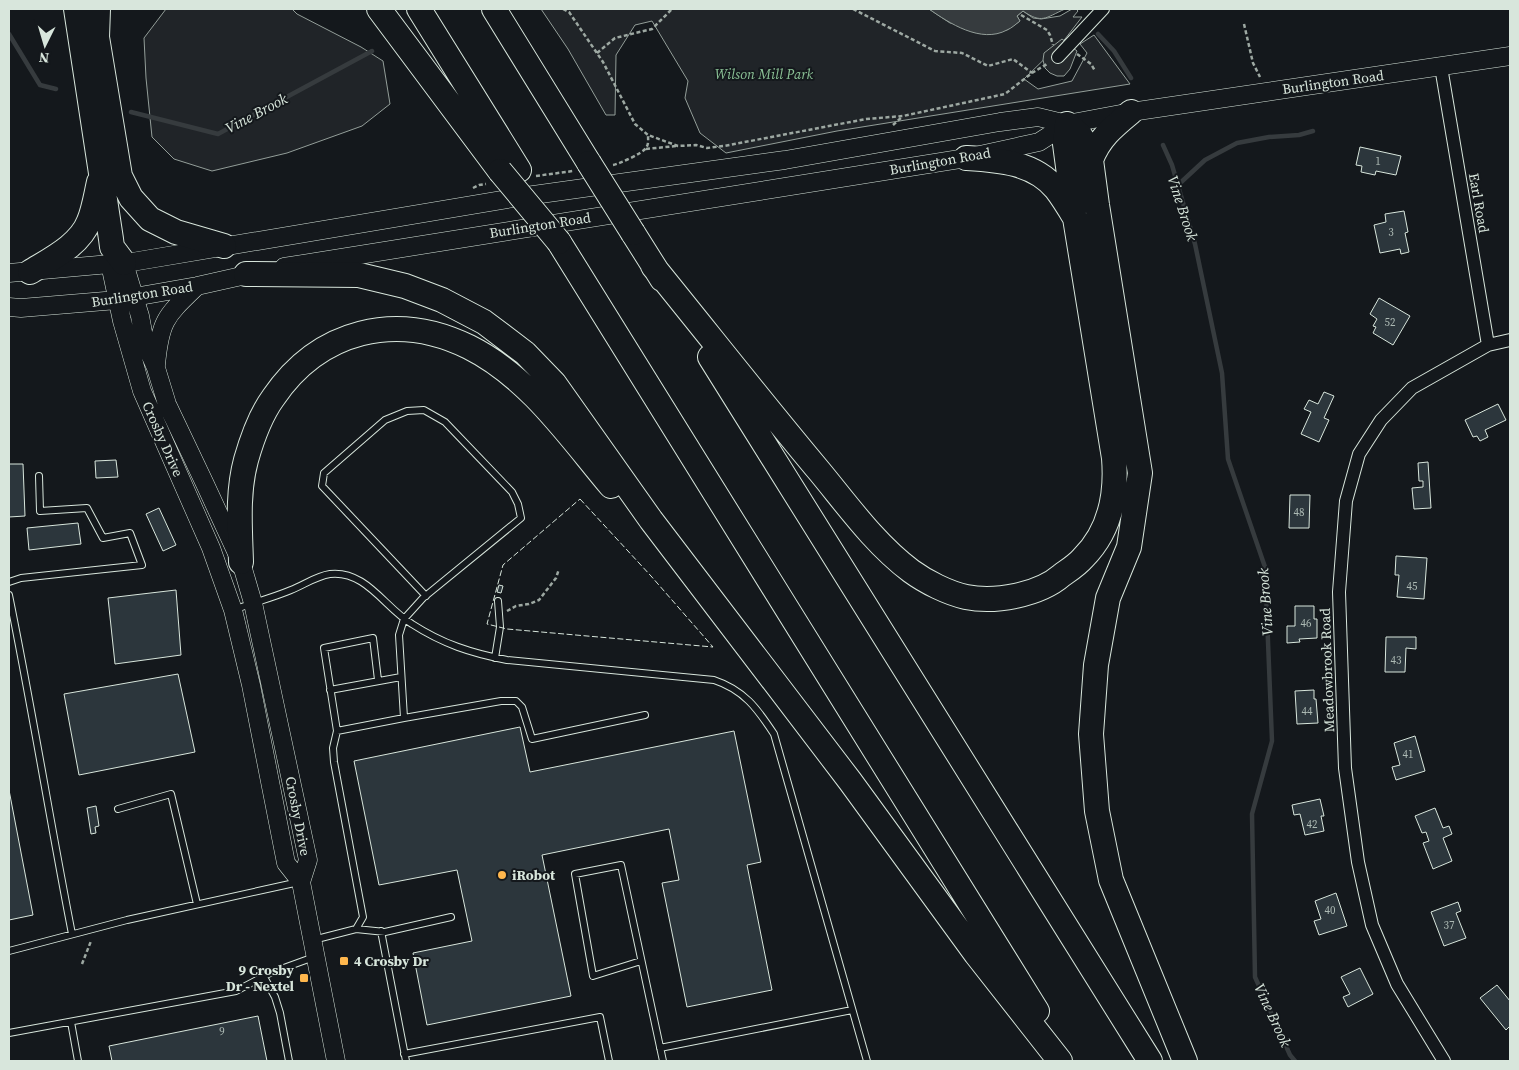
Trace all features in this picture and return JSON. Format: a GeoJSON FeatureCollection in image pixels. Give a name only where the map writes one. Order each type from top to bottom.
{"type":"FeatureCollection","features":[{"type":"Feature","properties":{"kind":"highway"},"geometry":{"type":"LineString","coordinates":[[76,9],[116,258]]}},
{"type":"Feature","properties":{"kind":"highway"},"geometry":{"type":"LineString","coordinates":[[98,9],[96,38],[120,176],[131,198],[150,219],[176,232],[224,246]]}},
{"type":"Feature","properties":{"kind":"highway"},"geometry":{"type":"LineString","coordinates":[[379,9],[518,173]]}},
{"type":"Feature","properties":{"kind":"highway"},"geometry":{"type":"LineString","coordinates":[[419,9],[559,242],[1068,1061]]}},
{"type":"Feature","properties":{"kind":"highway"},"geometry":{"type":"LineString","coordinates":[[494,9],[1150,1061]]}},
{"type":"Feature","properties":{"kind":"highway"},"geometry":{"type":"LineString","coordinates":[[1092,160],[1096,147],[1107,132],[1131,112]]}},
{"type":"Feature","properties":{"kind":"highway"},"geometry":{"type":"LineString","coordinates":[[654,266],[878,542],[912,572],[936,586],[966,597],[997,598],[1028,593],[1056,580],[1083,558],[1100,536],[1113,505],[1116,480],[1075,218],[1065,144],[1067,124]]}},
{"type":"Feature","properties":{"kind":"highway"},"geometry":{"type":"LineString","coordinates":[[1067,124],[1080,135],[1092,160],[1097,206],[1140,473],[1129,546],[1108,598],[1096,665],[1091,734],[1097,811],[1111,880],[1185,1061]]}},
{"type":"Feature","properties":{"kind":"highway"},"geometry":{"type":"LineString","coordinates":[[966,158],[1006,161],[1037,172],[1055,188],[1075,218]]}},
{"type":"Feature","properties":{"kind":"highway"},"geometry":{"type":"LineString","coordinates":[[19,272],[58,254],[80,236],[89,222],[102,171]]}},
{"type":"Feature","properties":{"kind":"highway"},"geometry":{"type":"LineString","coordinates":[[246,274],[359,275],[405,286],[442,300],[484,322],[525,353],[554,383],[650,520],[850,781],[976,954],[1060,1061]]}},
{"type":"Feature","properties":{"kind":"highway"},"geometry":{"type":"LineString","coordinates":[[241,562],[240,506],[246,462],[256,431],[272,398],[296,370],[318,352],[341,340],[366,332],[393,328],[417,330],[443,337],[469,347],[500,367],[526,388],[621,498],[650,520]]}},
{"type":"Feature","properties":{"kind":"main road","name":"Burlington Road"},"geometry":{"type":"LineString","coordinates":[[9,307],[49,306],[126,299],[345,256],[966,158],[1039,142],[1067,124],[1131,112],[1510,56]]}},
{"type":"Feature","properties":{"kind":"main road","name":"Burlington Road"},"geometry":{"type":"LineString","coordinates":[[19,272],[116,258],[224,246],[519,197],[785,160],[1000,122],[1038,117],[1067,124]]}},
{"type":"Feature","properties":{"kind":"main road","name":"Crosby Drive"},"geometry":{"type":"LineString","coordinates":[[116,258],[126,299],[142,391],[211,548],[233,610],[253,694],[286,864],[301,882],[336,1061]]}},
{"type":"Feature","properties":{"kind":"main road"},"geometry":{"type":"LineString","coordinates":[[156,368],[158,340],[165,319],[197,286]]}},
{"type":"Feature","properties":{"kind":"main road","name":"Crosby Drive"},"geometry":{"type":"LineString","coordinates":[[126,299],[156,368],[167,404],[241,562],[253,603],[308,860],[301,882]]}},
{"type":"Feature","properties":{"kind":"street"},"geometry":{"type":"LineString","coordinates":[[1058,57],[1103,9]]}},
{"type":"Feature","properties":{"kind":"street","name":"Earl Road"},"geometry":{"type":"LineString","coordinates":[[1441,67],[1488,344]]}},
{"type":"Feature","properties":{"kind":"street","name":"Meadowbrook Road"},"geometry":{"type":"LineString","coordinates":[[1444,1061],[1397,984],[1372,925],[1358,862],[1345,768],[1339,592],[1346,501],[1359,454],[1381,420],[1412,388],[1488,344],[1510,340]]}},
{"type":"Feature","properties":{"kind":"lane"},"geometry":{"type":"LineString","coordinates":[[404,718],[399,635],[404,618],[426,596],[520,518],[518,504],[512,492],[445,422],[424,410],[407,411],[385,420],[324,473],[322,486],[426,596]]}},
{"type":"Feature","properties":{"kind":"lane"},"geometry":{"type":"LineString","coordinates":[[9,582],[21,578],[142,565],[130,533],[102,538],[87,508],[40,510],[39,476]]}},
{"type":"Feature","properties":{"kind":"lane"},"geometry":{"type":"LineString","coordinates":[[233,610],[291,591],[319,577],[331,574],[343,575],[365,583],[404,618],[446,643],[478,654],[495,658],[714,680],[735,688],[760,712],[774,734],[867,1061]]}},
{"type":"Feature","properties":{"kind":"lane"},"geometry":{"type":"LineString","coordinates":[[9,595],[24,667],[72,934]]}},
{"type":"Feature","properties":{"kind":"lane"},"geometry":{"type":"LineString","coordinates":[[495,658],[500,627],[498,601]]}},
{"type":"Feature","properties":{"kind":"lane"},"geometry":{"type":"LineString","coordinates":[[356,929],[363,917],[334,762],[332,748],[337,731],[324,648],[373,638],[378,680]]}},
{"type":"Feature","properties":{"kind":"lane"},"geometry":{"type":"LineString","coordinates":[[330,690],[401,677]]}},
{"type":"Feature","properties":{"kind":"lane"},"geometry":{"type":"LineString","coordinates":[[337,731],[501,701],[516,701],[522,707],[532,739],[644,715]]}},
{"type":"Feature","properties":{"kind":"lane"},"geometry":{"type":"LineString","coordinates":[[118,809],[172,794],[197,904]]}},
{"type":"Feature","properties":{"kind":"lane"},"geometry":{"type":"LineString","coordinates":[[641,961],[593,976],[575,874],[621,865],[663,1061]]}},
{"type":"Feature","properties":{"kind":"lane"},"geometry":{"type":"LineString","coordinates":[[9,951],[197,904],[301,882]]}},
{"type":"Feature","properties":{"kind":"lane"},"geometry":{"type":"LineString","coordinates":[[9,1034],[236,991],[314,948],[356,929],[381,932],[451,917]]}},
{"type":"Feature","properties":{"kind":"lane"},"geometry":{"type":"LineString","coordinates":[[381,932],[405,1058],[600,1017],[609,1061]]}},
{"type":"Feature","properties":{"kind":"lane"},"geometry":{"type":"LineString","coordinates":[[264,977],[275,998],[280,1013],[289,1061]]}},
{"type":"Feature","properties":{"kind":"lane"},"geometry":{"type":"LineString","coordinates":[[660,1048],[852,1010]]}},
{"type":"Feature","properties":{"kind":"lane"},"geometry":{"type":"LineString","coordinates":[[71,1022],[78,1061]]}},
{"type":"Feature","properties":{"kind":"path"},"geometry":{"type":"LineString","coordinates":[[563,9],[569,12],[598,53],[635,124],[648,135],[678,146]]}},
{"type":"Feature","properties":{"kind":"path"},"geometry":{"type":"LineString","coordinates":[[598,53],[615,38],[652,29],[672,9]]}},
{"type":"Feature","properties":{"kind":"path"},"geometry":{"type":"LineString","coordinates":[[853,9],[935,51],[962,53],[988,66],[1012,59],[1032,73]]}},
{"type":"Feature","properties":{"kind":"path"},"geometry":{"type":"LineString","coordinates":[[518,173],[620,164],[646,149],[696,145],[708,148],[724,146],[866,119],[903,116],[1005,94],[1032,73],[1058,57],[1047,30],[1021,15]]}},
{"type":"Feature","properties":{"kind":"path"},"geometry":{"type":"LineString","coordinates":[[1244,24],[1253,63],[1270,92]]}},
{"type":"Feature","properties":{"kind":"path"},"geometry":{"type":"LineString","coordinates":[[1071,44],[1095,70]]}},
{"type":"Feature","properties":{"kind":"path"},"geometry":{"type":"LineString","coordinates":[[646,149],[648,135]]}},
{"type":"Feature","properties":{"kind":"path"},"geometry":{"type":"LineString","coordinates":[[499,614],[516,606],[539,600],[556,578],[559,569]]}},
{"type":"Feature","properties":{"kind":"path"},"geometry":{"type":"LineString","coordinates":[[82,964],[91,941]]}},
{"type":"Feature","properties":{"kind":"green space"},"geometry":{"type":"Polygon","coordinates":[[[166,9],[292,9],[297,14],[361,47],[383,61],[390,104],[362,126],[287,153],[212,171],[174,159],[152,137],[146,78],[144,38],[166,9]]]}},
{"type":"Feature","properties":{"kind":"green space","name":"Wilson Mill Park"},"geometry":{"type":"Polygon","coordinates":[[[541,9],[929,9],[950,23],[1007,30],[1020,21],[1017,16],[1023,11],[1033,18],[1041,19],[1060,16],[1072,9],[1076,9],[1078,11],[1073,17],[1082,17],[1065,39],[1024,79],[1038,89],[1072,81],[1087,53],[1080,44],[1094,35],[1130,84],[837,131],[726,153],[700,133],[685,98],[688,81],[652,21],[635,25],[616,55],[615,115],[606,115],[568,49],[541,9]]]}},
{"type":"Feature","properties":{"kind":"shaded area"},"geometry":{"type":"Polygon","coordinates":[[[929,9],[1065,9],[1044,18],[1029,15],[1023,11],[1017,16],[1020,21],[1011,28],[997,34],[987,35],[966,30],[929,9]]]}},
{"type":"Feature","properties":{"kind":"shaded area"},"geometry":{"type":"Polygon","coordinates":[[[1062,39],[1077,51],[1070,69],[1064,76],[1057,76],[1045,68],[1043,60],[1044,53],[1062,39]]]}},
{"type":"Feature","properties":{"kind":"building"},"geometry":{"type":"Polygon","coordinates":[[[1360,147],[1401,156],[1396,175],[1376,171],[1375,175],[1361,172],[1362,166],[1356,165],[1360,147]]]}},
{"type":"Feature","properties":{"kind":"building"},"geometry":{"type":"Polygon","coordinates":[[[1404,211],[1408,232],[1405,233],[1409,252],[1401,254],[1400,249],[1380,253],[1374,225],[1386,222],[1385,214],[1404,211]]]}},
{"type":"Feature","properties":{"kind":"building"},"geometry":{"type":"Polygon","coordinates":[[[1379,298],[1410,316],[1393,345],[1373,333],[1376,327],[1373,326],[1377,319],[1370,314],[1379,298]]]}},
{"type":"Feature","properties":{"kind":"building"},"geometry":{"type":"Polygon","coordinates":[[[1324,392],[1334,396],[1324,418],[1329,420],[1319,442],[1301,434],[1311,412],[1304,409],[1309,400],[1318,404],[1324,392]]]}},
{"type":"Feature","properties":{"kind":"building"},"geometry":{"type":"Polygon","coordinates":[[[1498,404],[1506,420],[1485,430],[1488,437],[1480,441],[1477,436],[1473,437],[1465,420],[1498,404]]]}},
{"type":"Feature","properties":{"kind":"building"},"geometry":{"type":"Polygon","coordinates":[[[116,460],[118,477],[96,478],[95,461],[116,460]]]}},
{"type":"Feature","properties":{"kind":"building"},"geometry":{"type":"Polygon","coordinates":[[[1428,462],[1431,508],[1414,509],[1412,488],[1423,487],[1423,481],[1419,481],[1418,463],[1428,462]]]}},
{"type":"Feature","properties":{"kind":"building"},"geometry":{"type":"Polygon","coordinates":[[[9,464],[23,464],[25,516],[9,517],[9,464]]]}},
{"type":"Feature","properties":{"kind":"building"},"geometry":{"type":"Polygon","coordinates":[[[1290,495],[1310,495],[1309,528],[1289,528],[1290,495]]]}},
{"type":"Feature","properties":{"kind":"building"},"geometry":{"type":"Polygon","coordinates":[[[159,508],[176,545],[163,551],[146,514],[159,508]]]}},
{"type":"Feature","properties":{"kind":"building"},"geometry":{"type":"Polygon","coordinates":[[[78,523],[81,544],[29,550],[27,528],[78,523]]]}},
{"type":"Feature","properties":{"kind":"building"},"geometry":{"type":"Polygon","coordinates":[[[1396,556],[1427,558],[1424,599],[1397,597],[1399,575],[1395,575],[1396,556]]]}},
{"type":"Feature","properties":{"kind":"building"},"geometry":{"type":"Polygon","coordinates":[[[499,585],[503,586],[501,593],[497,592],[499,585]]]}},
{"type":"Feature","properties":{"kind":"building"},"geometry":{"type":"Polygon","coordinates":[[[176,590],[181,655],[115,664],[108,598],[176,590]]]}},
{"type":"Feature","properties":{"kind":"building"},"geometry":{"type":"Polygon","coordinates":[[[1295,606],[1314,606],[1314,619],[1317,619],[1317,638],[1299,639],[1300,642],[1287,643],[1287,626],[1295,626],[1295,606]]]}},
{"type":"Feature","properties":{"kind":"building"},"geometry":{"type":"Polygon","coordinates":[[[1386,637],[1416,637],[1416,649],[1406,648],[1405,672],[1385,672],[1386,637]]]}},
{"type":"Feature","properties":{"kind":"building"},"geometry":{"type":"Polygon","coordinates":[[[178,674],[195,752],[79,775],[64,694],[178,674]]]}},
{"type":"Feature","properties":{"kind":"building"},"geometry":{"type":"Polygon","coordinates":[[[1314,690],[1318,723],[1297,724],[1295,691],[1314,690]]]}},
{"type":"Feature","properties":{"kind":"building","name":"iRobot"},"geometry":{"type":"Polygon","coordinates":[[[520,727],[530,772],[734,731],[761,862],[747,865],[772,990],[687,1007],[662,883],[679,880],[669,829],[542,855],[571,996],[427,1025],[413,953],[472,941],[457,870],[379,885],[354,761],[520,727]]]}},
{"type":"Feature","properties":{"kind":"building"},"geometry":{"type":"Polygon","coordinates":[[[1415,736],[1425,771],[1396,780],[1392,767],[1400,765],[1394,743],[1415,736]]]}},
{"type":"Feature","properties":{"kind":"building"},"geometry":{"type":"Polygon","coordinates":[[[9,790],[33,915],[9,920],[9,790]]]}},
{"type":"Feature","properties":{"kind":"building"},"geometry":{"type":"Polygon","coordinates":[[[1320,799],[1324,816],[1321,816],[1324,831],[1305,835],[1300,814],[1294,815],[1292,805],[1320,799]]]}},
{"type":"Feature","properties":{"kind":"building"},"geometry":{"type":"Polygon","coordinates":[[[96,806],[99,826],[95,827],[96,833],[91,834],[87,808],[96,806]]]}},
{"type":"Feature","properties":{"kind":"building"},"geometry":{"type":"Polygon","coordinates":[[[1435,808],[1443,828],[1449,826],[1452,834],[1443,838],[1452,861],[1433,869],[1423,843],[1429,841],[1426,832],[1422,833],[1415,816],[1435,808]]]}},
{"type":"Feature","properties":{"kind":"building"},"geometry":{"type":"Polygon","coordinates":[[[1336,893],[1347,926],[1319,935],[1314,921],[1321,919],[1315,901],[1336,893]]]}},
{"type":"Feature","properties":{"kind":"building"},"geometry":{"type":"Polygon","coordinates":[[[1458,902],[1461,911],[1456,913],[1466,938],[1444,946],[1431,912],[1458,902]]]}},
{"type":"Feature","properties":{"kind":"building"},"geometry":{"type":"Polygon","coordinates":[[[1360,968],[1373,994],[1348,1007],[1343,997],[1350,994],[1341,977],[1360,968]]]}},
{"type":"Feature","properties":{"kind":"building"},"geometry":{"type":"Polygon","coordinates":[[[1497,985],[1510,1001],[1510,1026],[1506,1030],[1480,998],[1497,985]]]}},
{"type":"Feature","properties":{"kind":"building"},"geometry":{"type":"Polygon","coordinates":[[[258,1016],[267,1061],[112,1061],[109,1046],[258,1016]]]}},
{"type":"Feature","properties":{"kind":"waterway","name":"Vine Brook"},"geometry":{"type":"LineString","coordinates":[[9,34],[40,85],[56,89]]}},
{"type":"Feature","properties":{"kind":"waterway","name":"Vine Brook"},"geometry":{"type":"LineString","coordinates":[[1098,34],[1114,51],[1131,78]]}},
{"type":"Feature","properties":{"kind":"waterway","name":"Vine Brook"},"geometry":{"type":"LineString","coordinates":[[131,112],[218,134],[372,51]]}},
{"type":"Feature","properties":{"kind":"waterway"},"geometry":{"type":"LineString","coordinates":[[1178,185],[1205,160],[1237,143],[1269,137],[1299,135],[1313,131]]}},
{"type":"Feature","properties":{"kind":"waterway","name":"Vine Brook"},"geometry":{"type":"LineString","coordinates":[[1163,145],[1172,165],[1195,244],[1222,373],[1228,459],[1265,567],[1272,741],[1252,814],[1255,977],[1290,1055],[1295,1061]]}},
{"type":"Feature","properties":{"kind":"fence"},"geometry":{"type":"LineString","coordinates":[[580,499],[651,576],[713,647],[507,629],[487,624],[503,565],[580,499]]}},
{"type":"Feature","properties":{"kind":"place","name":"iRobot"},"geometry":{"type":"Point","coordinates":[502,875]}},
{"type":"Feature","properties":{"kind":"place","name":"4 Crosby Dr"},"geometry":{"type":"Point","coordinates":[344,961]}},
{"type":"Feature","properties":{"kind":"place","name":"9 Crosby Dr - Nextel"},"geometry":{"type":"Point","coordinates":[304,978]}}]}
